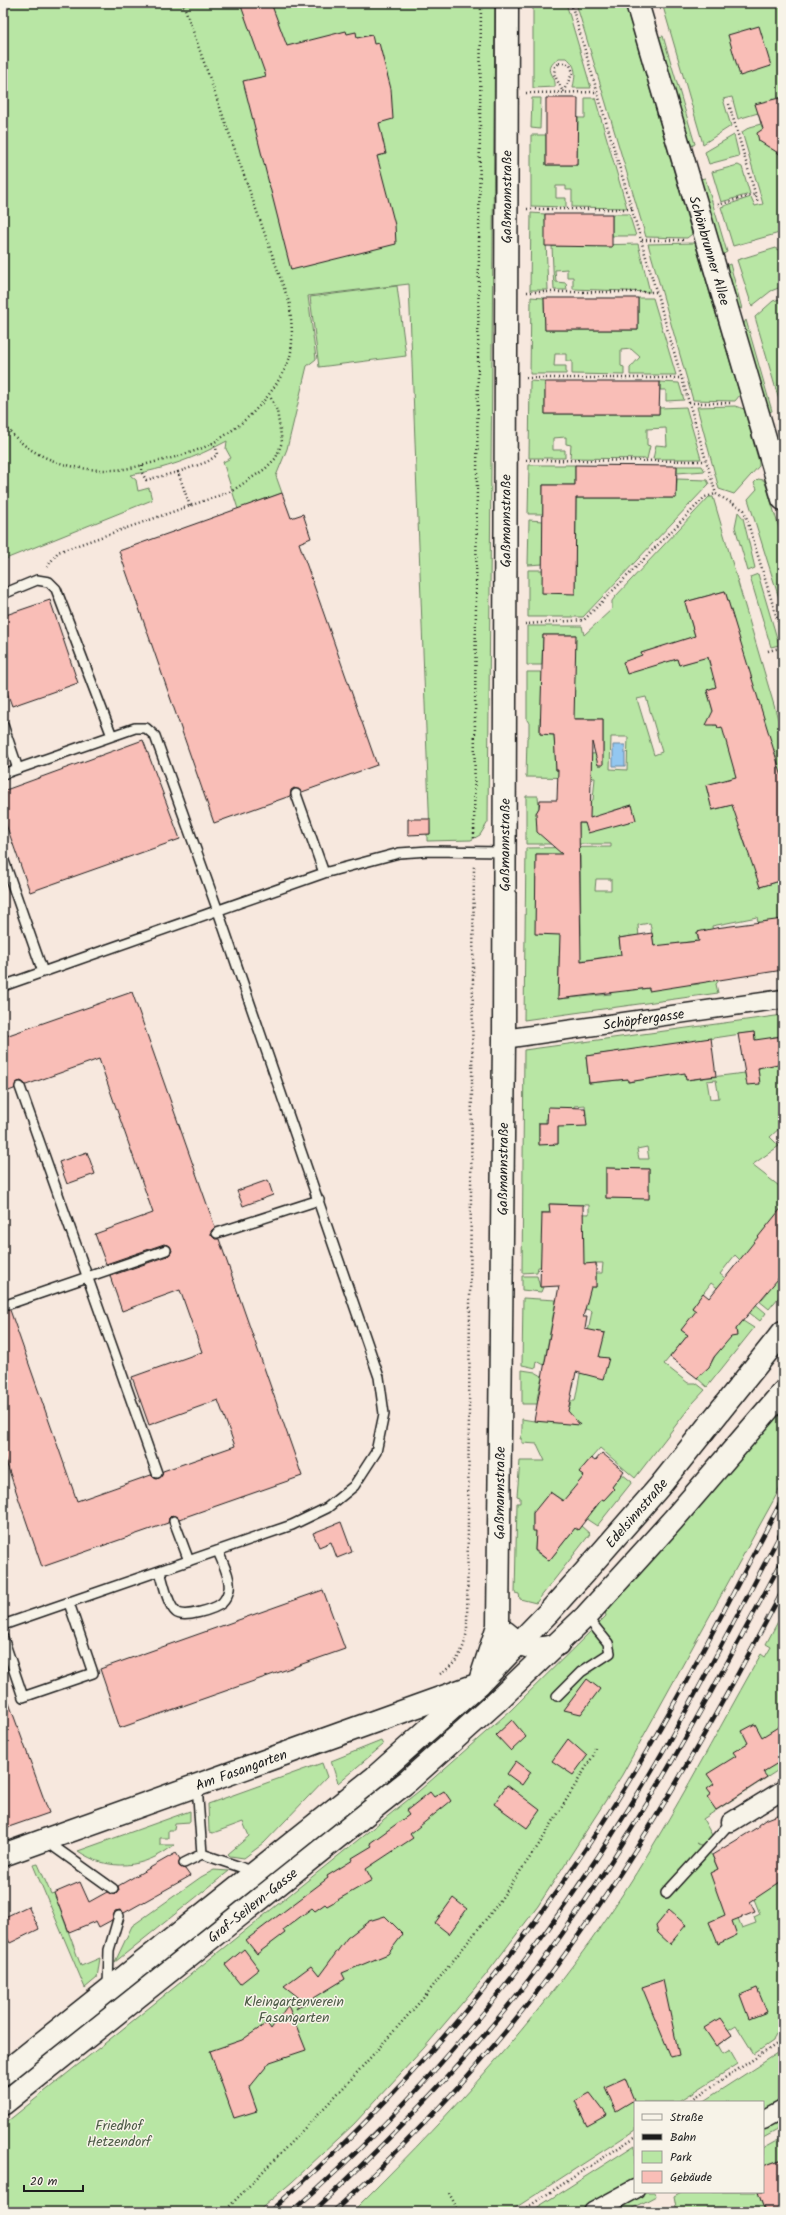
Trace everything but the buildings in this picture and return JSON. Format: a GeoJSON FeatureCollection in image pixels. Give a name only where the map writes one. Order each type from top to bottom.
{"type":"FeatureCollection","features":[{"type":"Feature","properties":{"kind":"street","name":"Gaßmannstraße"},"geometry":{"type":"LineString","coordinates":[[479,1684],[498,1626],[504,1039],[505,460],[508,94],[507,3]]}},
{"type":"Feature","properties":{"kind":"street","name":"Schönbrunner Allee"},"geometry":{"type":"LineString","coordinates":[[637,3],[783,499]]}},
{"type":"Feature","properties":{"kind":"street","name":"Schöpfergasse"},"geometry":{"type":"LineString","coordinates":[[504,1039],[783,999]]}},
{"type":"Feature","properties":{"kind":"street","name":"Edelsinnstraße"},"geometry":{"type":"LineString","coordinates":[[479,1684],[564,1596],[659,1487],[783,1332]]}},
{"type":"Feature","properties":{"kind":"street"},"geometry":{"type":"LineString","coordinates":[[498,1626],[519,1643],[531,1649],[548,1648],[558,1644],[586,1616],[678,1514],[783,1392]]}},
{"type":"Feature","properties":{"kind":"street","name":"Graf-Seilern-Gasse"},"geometry":{"type":"LineString","coordinates":[[3,2104],[409,1780],[558,1644]]}},
{"type":"Feature","properties":{"kind":"street","name":"Graf-Seilern-Gasse"},"geometry":{"type":"LineString","coordinates":[[3,2074],[375,1777],[479,1684]]}},
{"type":"Feature","properties":{"kind":"street","name":"Am Fasangarten"},"geometry":{"type":"LineString","coordinates":[[3,1855],[197,1784],[479,1684]]}},
{"type":"Feature","properties":{"kind":"street"},"geometry":{"type":"LineString","coordinates":[[731,1822],[783,1790]]}},
{"type":"Feature","properties":{"kind":"street"},"geometry":{"type":"LineString","coordinates":[[764,2119],[783,2109]]}},
{"type":"Feature","properties":{"kind":"street"},"geometry":{"type":"LineString","coordinates":[[593,2212],[634,2190]]}},
{"type":"Feature","properties":{"kind":"lane"},"geometry":{"type":"LineString","coordinates":[[3,594],[38,580],[49,582],[56,589],[112,736]]}},
{"type":"Feature","properties":{"kind":"lane"},"geometry":{"type":"LineString","coordinates":[[3,724],[18,769]]}},
{"type":"Feature","properties":{"kind":"lane"},"geometry":{"type":"LineString","coordinates":[[3,774],[135,728],[146,728],[155,736],[319,1200],[379,1377],[384,1414],[376,1452],[354,1486],[327,1508],[292,1525],[160,1572],[3,1625]]}},
{"type":"Feature","properties":{"kind":"lane"},"geometry":{"type":"LineString","coordinates":[[296,794],[324,874]]}},
{"type":"Feature","properties":{"kind":"lane"},"geometry":{"type":"LineString","coordinates":[[3,986],[324,874],[399,853],[504,852]]}},
{"type":"Feature","properties":{"kind":"lane"},"geometry":{"type":"LineString","coordinates":[[3,858],[42,972]]}},
{"type":"Feature","properties":{"kind":"lane"},"geometry":{"type":"LineString","coordinates":[[20,1087],[157,1473]]}},
{"type":"Feature","properties":{"kind":"lane"},"geometry":{"type":"LineString","coordinates":[[218,1233],[319,1200]]}},
{"type":"Feature","properties":{"kind":"lane"},"geometry":{"type":"LineString","coordinates":[[9,1304],[166,1250]]}},
{"type":"Feature","properties":{"kind":"lane"},"geometry":{"type":"LineString","coordinates":[[174,1521],[189,1561]]}},
{"type":"Feature","properties":{"kind":"lane"},"geometry":{"type":"LineString","coordinates":[[160,1572],[172,1606],[176,1612],[182,1615],[192,1614],[221,1604],[227,1596],[229,1588],[228,1578],[218,1551]]}},
{"type":"Feature","properties":{"kind":"lane"},"geometry":{"type":"LineString","coordinates":[[3,1638],[24,1697],[93,1673],[69,1603]]}},
{"type":"Feature","properties":{"kind":"lane"},"geometry":{"type":"LineString","coordinates":[[557,1696],[581,1672],[610,1653],[608,1643],[586,1616]]}},
{"type":"Feature","properties":{"kind":"lane"},"geometry":{"type":"LineString","coordinates":[[197,1784],[202,1854]]}},
{"type":"Feature","properties":{"kind":"lane"},"geometry":{"type":"LineString","coordinates":[[666,1893],[731,1822]]}},
{"type":"Feature","properties":{"kind":"lane"},"geometry":{"type":"LineString","coordinates":[[46,1840],[113,1889]]}},
{"type":"Feature","properties":{"kind":"lane"},"geometry":{"type":"LineString","coordinates":[[184,1863],[202,1854],[255,1872]]}},
{"type":"Feature","properties":{"kind":"lane"},"geometry":{"type":"LineString","coordinates":[[108,1989],[109,1950],[119,1916]]}},
{"type":"Feature","properties":{"kind":"path"},"geometry":{"type":"LineString","coordinates":[[3,422],[10,434],[28,448],[51,460],[72,466],[112,470],[176,458],[212,443],[237,426],[270,396],[289,361],[292,331],[290,305],[183,3]]}},
{"type":"Feature","properties":{"kind":"path"},"geometry":{"type":"LineString","coordinates":[[436,1677],[448,1670],[464,1650],[468,1630],[481,3]]}},
{"type":"Feature","properties":{"kind":"path"},"geometry":{"type":"LineString","coordinates":[[570,3],[633,209],[716,494]]}},
{"type":"Feature","properties":{"kind":"path"},"geometry":{"type":"LineString","coordinates":[[559,63],[570,65],[573,72],[563,92],[554,74],[554,67],[559,63]]}},
{"type":"Feature","properties":{"kind":"path"},"geometry":{"type":"LineString","coordinates":[[508,94],[598,92]]}},
{"type":"Feature","properties":{"kind":"path"},"geometry":{"type":"LineString","coordinates":[[729,104],[758,203]]}},
{"type":"Feature","properties":{"kind":"path"},"geometry":{"type":"LineString","coordinates":[[717,206],[756,194]]}},
{"type":"Feature","properties":{"kind":"path"},"geometry":{"type":"LineString","coordinates":[[550,209],[633,209]]}},
{"type":"Feature","properties":{"kind":"path"},"geometry":{"type":"LineString","coordinates":[[642,240],[706,240]]}},
{"type":"Feature","properties":{"kind":"path"},"geometry":{"type":"LineString","coordinates":[[547,292],[657,292]]}},
{"type":"Feature","properties":{"kind":"path"},"geometry":{"type":"LineString","coordinates":[[547,378],[682,378]]}},
{"type":"Feature","properties":{"kind":"path"},"geometry":{"type":"LineString","coordinates":[[38,580],[58,552],[232,491],[265,469],[276,458],[282,442],[277,411],[270,396]]}},
{"type":"Feature","properties":{"kind":"path"},"geometry":{"type":"LineString","coordinates":[[689,403],[754,402]]}},
{"type":"Feature","properties":{"kind":"path"},"geometry":{"type":"LineString","coordinates":[[142,465],[142,473],[146,480],[178,472],[207,462],[217,455],[216,447],[212,443]]}},
{"type":"Feature","properties":{"kind":"path"},"geometry":{"type":"LineString","coordinates":[[505,460],[706,461]]}},
{"type":"Feature","properties":{"kind":"path"},"geometry":{"type":"LineString","coordinates":[[178,472],[190,506]]}},
{"type":"Feature","properties":{"kind":"path"},"geometry":{"type":"LineString","coordinates":[[537,623],[584,620],[705,497],[710,494],[716,494],[744,510],[783,638]]}},
{"type":"Feature","properties":{"kind":"path"},"geometry":{"type":"LineString","coordinates":[[768,651],[783,647]]}},
{"type":"Feature","properties":{"kind":"path"},"geometry":{"type":"LineString","coordinates":[[224,2212],[345,2086],[426,1995],[494,1909],[540,1843],[593,1756],[595,1748]]}},
{"type":"Feature","properties":{"kind":"path"},"geometry":{"type":"LineString","coordinates":[[690,2101],[783,2040]]}},
{"type":"Feature","properties":{"kind":"path"},"geometry":{"type":"LineString","coordinates":[[520,2212],[634,2138]]}},
{"type":"Feature","properties":{"kind":"path"},"geometry":{"type":"LineString","coordinates":[[449,2193],[459,2212]]}},
{"type":"Feature","properties":{"kind":"green space"},"geometry":{"type":"Polygon","coordinates":[[[3,3],[495,3],[488,822],[480,835],[471,840],[427,841],[427,834],[430,834],[409,284],[308,296],[316,359],[307,366],[287,449],[276,476],[282,493],[238,509],[223,462],[231,458],[226,449],[227,441],[180,462],[155,470],[130,475],[136,480],[138,491],[149,488],[152,500],[3,560],[3,3]]]}},
{"type":"Feature","properties":{"kind":"green space"},"geometry":{"type":"Polygon","coordinates":[[[533,3],[566,3],[591,88],[573,88],[575,72],[573,65],[567,58],[559,58],[554,62],[550,69],[555,87],[533,88],[533,3]]]}},
{"type":"Feature","properties":{"kind":"green space"},"geometry":{"type":"Polygon","coordinates":[[[576,3],[625,3],[692,234],[687,238],[646,237],[576,3]]]}},
{"type":"Feature","properties":{"kind":"green space"},"geometry":{"type":"Polygon","coordinates":[[[662,3],[783,3],[783,232],[733,246],[721,207],[751,197],[755,206],[763,204],[742,132],[750,127],[761,124],[758,113],[738,119],[732,97],[723,99],[731,126],[703,144],[662,3]]]}},
{"type":"Feature","properties":{"kind":"green space"},"geometry":{"type":"Polygon","coordinates":[[[663,36],[695,144],[690,147],[659,37],[663,36]]]}},
{"type":"Feature","properties":{"kind":"green space"},"geometry":{"type":"Polygon","coordinates":[[[532,98],[541,98],[540,129],[531,128],[532,98]]]}},
{"type":"Feature","properties":{"kind":"green space"},"geometry":{"type":"Polygon","coordinates":[[[585,98],[595,98],[627,208],[572,207],[572,190],[566,190],[566,186],[556,186],[556,198],[566,198],[566,207],[531,206],[531,135],[546,135],[546,165],[577,165],[578,118],[585,118],[585,98]]]}},
{"type":"Feature","properties":{"kind":"green space"},"geometry":{"type":"Polygon","coordinates":[[[734,135],[739,156],[709,164],[705,152],[734,135]]]}},
{"type":"Feature","properties":{"kind":"green space"},"geometry":{"type":"Polygon","coordinates":[[[738,165],[742,167],[750,194],[721,202],[712,172],[738,165]]]}},
{"type":"Feature","properties":{"kind":"green space"},"geometry":{"type":"Polygon","coordinates":[[[705,178],[727,252],[722,255],[700,179],[705,178]]]}},
{"type":"Feature","properties":{"kind":"green space"},"geometry":{"type":"Polygon","coordinates":[[[531,213],[545,214],[548,290],[530,290],[531,213]]]}},
{"type":"Feature","properties":{"kind":"green space"},"geometry":{"type":"Polygon","coordinates":[[[612,214],[629,214],[636,236],[612,236],[612,214]]]}},
{"type":"Feature","properties":{"kind":"green space"},"geometry":{"type":"Polygon","coordinates":[[[695,243],[740,395],[735,401],[693,400],[648,244],[695,243]]]}},
{"type":"Feature","properties":{"kind":"green space"},"geometry":{"type":"Polygon","coordinates":[[[638,244],[650,292],[573,289],[573,277],[567,277],[567,269],[555,270],[556,282],[566,283],[567,290],[554,290],[552,246],[638,244]]]}},
{"type":"Feature","properties":{"kind":"green space"},"geometry":{"type":"Polygon","coordinates":[[[776,248],[777,250],[783,248],[783,283],[781,284],[781,287],[771,291],[752,306],[737,260],[776,248]]]}},
{"type":"Feature","properties":{"kind":"green space"},"geometry":{"type":"Polygon","coordinates":[[[730,264],[742,309],[736,306],[725,266],[730,264]]]}},
{"type":"Feature","properties":{"kind":"green space"},"geometry":{"type":"Polygon","coordinates":[[[397,286],[406,356],[319,367],[310,297],[397,286]]]}},
{"type":"Feature","properties":{"kind":"green space"},"geometry":{"type":"Polygon","coordinates":[[[531,297],[544,298],[545,330],[638,330],[638,298],[653,298],[676,375],[630,375],[630,368],[640,357],[631,349],[621,350],[621,366],[624,367],[624,375],[572,374],[572,361],[566,361],[566,354],[555,354],[554,366],[566,366],[566,374],[530,374],[531,297]]]}},
{"type":"Feature","properties":{"kind":"green space"},"geometry":{"type":"Polygon","coordinates":[[[783,298],[783,414],[755,317],[773,301],[783,298]]]}},
{"type":"Feature","properties":{"kind":"green space"},"geometry":{"type":"Polygon","coordinates":[[[746,320],[772,411],[767,413],[743,325],[746,320]]]}},
{"type":"Feature","properties":{"kind":"green space"},"geometry":{"type":"Polygon","coordinates":[[[530,381],[545,382],[545,414],[659,414],[659,408],[686,407],[701,459],[653,459],[656,445],[667,446],[666,428],[647,429],[647,445],[650,446],[647,459],[570,458],[571,445],[566,444],[566,437],[553,438],[553,450],[565,450],[565,458],[529,458],[530,381]]]}},
{"type":"Feature","properties":{"kind":"green space"},"geometry":{"type":"Polygon","coordinates":[[[660,382],[679,383],[684,400],[666,401],[666,390],[660,390],[660,382]]]}},
{"type":"Feature","properties":{"kind":"green space"},"geometry":{"type":"Polygon","coordinates":[[[735,406],[744,409],[759,466],[734,494],[719,489],[697,407],[735,406]]]}},
{"type":"Feature","properties":{"kind":"green space"},"geometry":{"type":"Polygon","coordinates":[[[529,465],[575,465],[575,485],[543,485],[543,514],[528,514],[529,465]]]}},
{"type":"Feature","properties":{"kind":"green space"},"geometry":{"type":"Polygon","coordinates":[[[677,466],[702,466],[705,471],[677,473],[677,466]]]}},
{"type":"Feature","properties":{"kind":"green space"},"geometry":{"type":"Polygon","coordinates":[[[677,479],[707,480],[709,484],[583,617],[528,617],[528,570],[543,570],[543,593],[575,593],[576,498],[676,498],[677,479]]]}},
{"type":"Feature","properties":{"kind":"green space"},"geometry":{"type":"Polygon","coordinates":[[[758,479],[764,480],[783,541],[783,611],[748,499],[757,489],[754,483],[758,479]]]}},
{"type":"Feature","properties":{"kind":"green space"},"geometry":{"type":"Polygon","coordinates":[[[709,497],[713,497],[783,736],[783,789],[741,832],[746,847],[753,845],[760,887],[783,880],[783,935],[761,938],[757,917],[712,926],[720,979],[716,984],[718,993],[524,1020],[526,848],[611,847],[611,844],[526,844],[526,796],[538,796],[539,808],[536,813],[579,835],[579,823],[589,824],[590,801],[593,800],[595,778],[526,777],[527,738],[529,735],[529,723],[527,720],[527,672],[542,672],[576,635],[543,635],[542,665],[527,665],[527,626],[582,626],[584,635],[612,609],[612,601],[709,497]],[[725,591],[685,602],[695,636],[672,644],[679,665],[699,659],[706,652],[711,669],[745,659],[725,591]],[[665,646],[641,653],[646,668],[665,646]],[[750,676],[707,690],[714,714],[710,718],[713,725],[717,725],[718,728],[762,714],[750,676]],[[646,697],[637,699],[654,755],[662,752],[646,697]],[[540,718],[540,734],[554,735],[556,770],[591,770],[591,754],[603,753],[603,719],[540,718]],[[611,737],[610,769],[627,770],[628,737],[611,737]],[[727,780],[706,786],[713,810],[728,806],[724,793],[727,780]],[[632,805],[612,811],[616,825],[632,805]],[[536,854],[536,934],[581,935],[580,855],[536,854]],[[596,879],[595,890],[611,890],[611,879],[596,879]],[[650,923],[638,925],[639,938],[633,938],[632,936],[619,938],[627,991],[699,984],[701,982],[696,941],[666,945],[655,951],[650,923]],[[697,932],[702,966],[710,965],[697,932]],[[575,953],[559,956],[558,999],[611,994],[607,957],[577,961],[575,953]]]}},
{"type":"Feature","properties":{"kind":"green space"},"geometry":{"type":"Polygon","coordinates":[[[738,512],[743,518],[755,568],[748,571],[735,527],[738,512]]]}},
{"type":"Feature","properties":{"kind":"green space"},"geometry":{"type":"Polygon","coordinates":[[[529,520],[543,521],[543,564],[528,565],[529,520]]]}},
{"type":"Feature","properties":{"kind":"green space"},"geometry":{"type":"Polygon","coordinates":[[[758,574],[779,645],[771,647],[750,577],[758,574]]]}},
{"type":"Feature","properties":{"kind":"green space"},"geometry":{"type":"Polygon","coordinates":[[[783,1015],[783,1036],[773,1037],[776,1054],[783,1063],[783,1125],[770,1137],[779,1146],[752,1165],[783,1189],[783,1224],[740,1260],[735,1255],[720,1274],[766,1313],[760,1321],[711,1283],[692,1308],[699,1313],[681,1330],[688,1335],[664,1364],[688,1383],[696,1383],[705,1390],[693,1403],[635,1478],[600,1448],[579,1472],[584,1476],[576,1486],[604,1500],[614,1489],[612,1487],[622,1474],[632,1482],[597,1526],[565,1505],[562,1500],[550,1492],[536,1510],[533,1510],[533,1530],[536,1531],[535,1551],[549,1561],[575,1528],[578,1530],[581,1526],[590,1534],[536,1603],[520,1599],[519,1594],[515,1593],[517,1503],[520,1503],[520,1497],[517,1496],[520,1461],[545,1461],[537,1444],[522,1443],[522,1439],[520,1439],[522,1433],[522,1419],[534,1421],[566,1410],[566,1405],[570,1406],[571,1401],[575,1401],[592,1311],[573,1305],[570,1287],[596,1287],[596,1273],[602,1273],[603,1263],[596,1263],[597,1267],[538,1267],[537,1272],[522,1273],[524,1050],[783,1015]],[[754,1032],[681,1043],[687,1080],[745,1073],[746,1078],[757,1077],[756,1069],[760,1068],[754,1032]],[[624,1051],[586,1056],[589,1083],[627,1079],[628,1082],[658,1077],[657,1067],[624,1051]],[[716,1080],[707,1081],[710,1099],[719,1098],[716,1080]],[[585,1105],[574,1106],[575,1116],[586,1115],[585,1105]],[[546,1119],[546,1123],[539,1123],[539,1144],[558,1144],[558,1119],[546,1119]],[[647,1147],[637,1149],[639,1159],[649,1159],[647,1147]],[[606,1168],[606,1198],[649,1198],[649,1169],[606,1168]],[[550,1204],[550,1213],[542,1213],[589,1214],[589,1205],[550,1204]]]}},
{"type":"Feature","properties":{"kind":"green space"},"geometry":{"type":"Polygon","coordinates":[[[783,1268],[783,1292],[769,1309],[758,1300],[760,1298],[762,1299],[768,1292],[766,1290],[783,1268]]]}},
{"type":"Feature","properties":{"kind":"green space"},"geometry":{"type":"Polygon","coordinates":[[[522,1276],[537,1276],[540,1287],[543,1287],[541,1292],[522,1290],[522,1276]]]}},
{"type":"Feature","properties":{"kind":"green space"},"geometry":{"type":"Polygon","coordinates":[[[523,1298],[556,1300],[544,1365],[537,1361],[536,1368],[522,1365],[523,1298]]]}},
{"type":"Feature","properties":{"kind":"green space"},"geometry":{"type":"Polygon","coordinates":[[[743,1321],[754,1328],[707,1387],[697,1378],[709,1367],[715,1356],[730,1337],[737,1334],[736,1329],[743,1321]]]}},
{"type":"Feature","properties":{"kind":"green space"},"geometry":{"type":"Polygon","coordinates":[[[522,1370],[535,1372],[542,1376],[537,1399],[538,1404],[522,1404],[522,1370]]]}},
{"type":"Feature","properties":{"kind":"green space"},"geometry":{"type":"Polygon","coordinates":[[[783,1409],[783,1483],[622,1775],[538,1906],[485,1976],[424,2048],[354,2124],[292,2182],[257,2212],[3,2212],[3,2125],[419,1791],[511,1710],[606,1616],[605,1611],[783,1409]]]}},
{"type":"Feature","properties":{"kind":"green space"},"geometry":{"type":"Polygon","coordinates":[[[783,1612],[783,1758],[771,1749],[780,1769],[703,1819],[713,1837],[702,1846],[696,1843],[712,1855],[742,1928],[756,1923],[754,1917],[760,1914],[750,1889],[783,1880],[783,2022],[778,2028],[773,2041],[754,2054],[736,2025],[728,2030],[732,2035],[718,2045],[723,2054],[730,2050],[738,2064],[680,2101],[634,2101],[634,2131],[509,2212],[352,2212],[477,2082],[535,2014],[590,1942],[614,1908],[658,1837],[761,1654],[765,1657],[771,1647],[766,1644],[783,1612]]]}},
{"type":"Feature","properties":{"kind":"green space"},"geometry":{"type":"Polygon","coordinates":[[[381,1741],[383,1745],[338,1783],[331,1761],[381,1741]]]}},
{"type":"Feature","properties":{"kind":"green space"},"geometry":{"type":"Polygon","coordinates":[[[322,1763],[327,1777],[264,1843],[244,1858],[230,1856],[228,1854],[249,1836],[243,1822],[213,1833],[209,1832],[208,1804],[322,1763]]]}},
{"type":"Feature","properties":{"kind":"green space"},"geometry":{"type":"Polygon","coordinates":[[[190,1811],[190,1822],[175,1823],[174,1830],[168,1830],[168,1838],[160,1838],[160,1845],[174,1845],[151,1859],[139,1863],[114,1865],[90,1858],[78,1851],[190,1811]]]}},
{"type":"Feature","properties":{"kind":"green space"},"geometry":{"type":"Polygon","coordinates":[[[38,1864],[51,1894],[54,1893],[81,1966],[100,1958],[97,1978],[85,1988],[33,1865],[38,1864]]]}},
{"type":"Feature","properties":{"kind":"green space"},"geometry":{"type":"Polygon","coordinates":[[[214,1870],[229,1871],[115,1962],[132,1926],[201,1877],[214,1870]]]}},
{"type":"Feature","properties":{"kind":"green space"},"geometry":{"type":"Polygon","coordinates":[[[778,2053],[783,2058],[783,2101],[764,2111],[764,2101],[704,2101],[778,2053]]]}},
{"type":"Feature","properties":{"kind":"green space"},"geometry":{"type":"Polygon","coordinates":[[[783,2118],[783,2127],[764,2137],[764,2128],[783,2118]]]}},
{"type":"Feature","properties":{"kind":"green space"},"geometry":{"type":"Polygon","coordinates":[[[783,2137],[783,2159],[764,2166],[764,2147],[783,2137]]]}},
{"type":"Feature","properties":{"kind":"green space"},"geometry":{"type":"Polygon","coordinates":[[[634,2146],[634,2182],[577,2212],[530,2212],[634,2146]]]}},
{"type":"Feature","properties":{"kind":"green space"},"geometry":{"type":"Polygon","coordinates":[[[644,2193],[655,2193],[656,2196],[626,2212],[609,2212],[644,2193]]]}},
{"type":"Feature","properties":{"kind":"green space"},"geometry":{"type":"Polygon","coordinates":[[[679,2193],[758,2193],[765,2212],[677,2212],[674,2196],[679,2193]]]}},
{"type":"Feature","properties":{"kind":"water"},"geometry":{"type":"Polygon","coordinates":[[[613,745],[625,745],[625,766],[613,766],[613,745]]]}},
{"type":"Feature","properties":{"kind":"railway"},"geometry":{"type":"LineString","coordinates":[[269,2212],[368,2120],[414,2071],[458,2020],[541,1914],[616,1802],[660,1728],[783,1498]]}},
{"type":"Feature","properties":{"kind":"railway"},"geometry":{"type":"LineString","coordinates":[[291,2212],[340,2168],[432,2073],[475,2023],[556,1918],[629,1808],[670,1740],[783,1529]]}},
{"type":"Feature","properties":{"kind":"railway"},"geometry":{"type":"LineString","coordinates":[[313,2212],[380,2148],[444,2081],[533,1975],[591,1892],[650,1799],[705,1704],[783,1559]]}},
{"type":"Feature","properties":{"kind":"railway"},"geometry":{"type":"LineString","coordinates":[[333,2212],[389,2159],[443,2103],[495,2045],[543,1984],[610,1890],[671,1792],[728,1692],[783,1590]]}},
{"type":"Feature","properties":{"kind":"park label","name":"Kleingartenverein Fasangarten"},"geometry":{"type":"Point","coordinates":[294,2010]}},
{"type":"Feature","properties":{"kind":"park label","name":"Friedhof Hetzendorf"},"geometry":{"type":"Point","coordinates":[119,2134]}}]}
